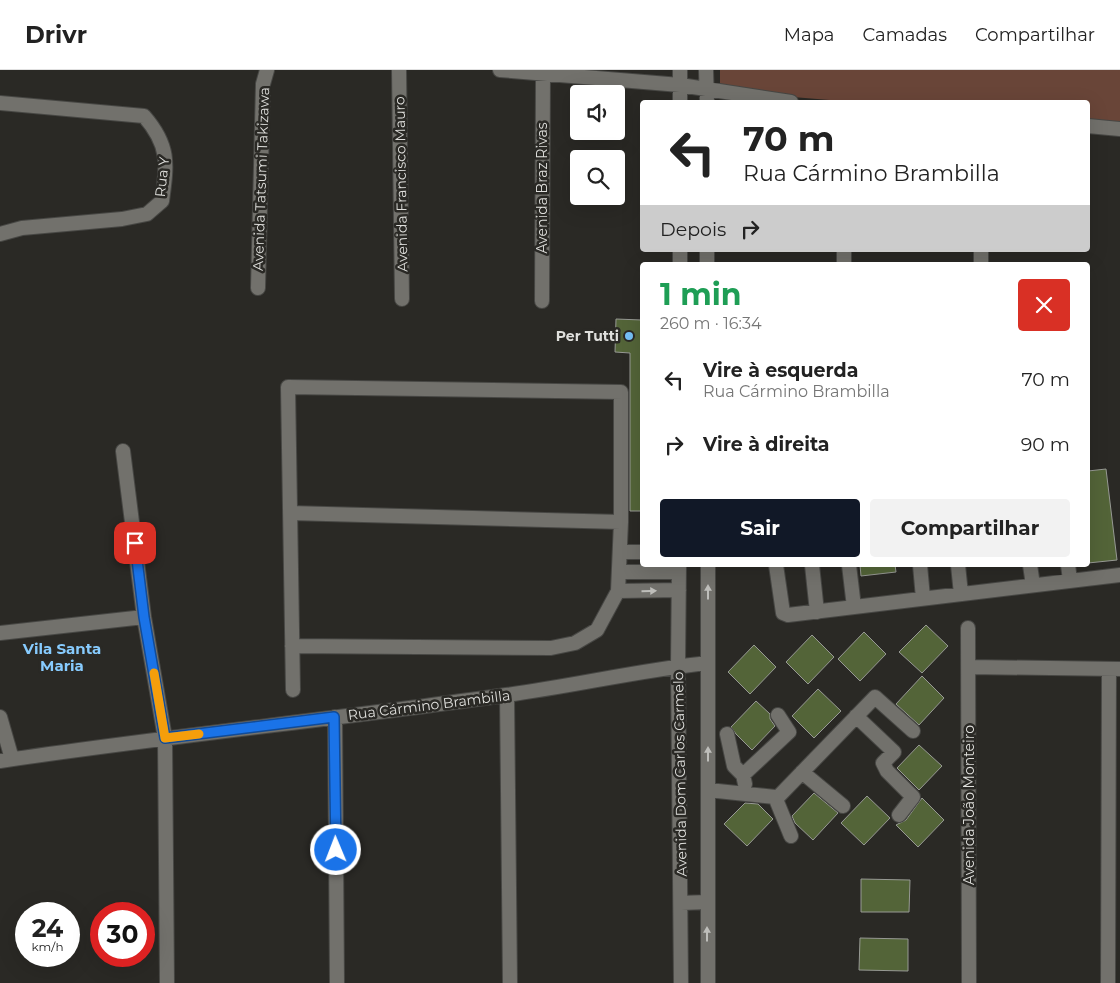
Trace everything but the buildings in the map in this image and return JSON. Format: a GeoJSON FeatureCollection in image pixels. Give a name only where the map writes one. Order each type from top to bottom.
{"type":"FeatureCollection","features":[{"type":"Feature","properties":{"kind":"street","name":"Avenida Tatsumi Takizawa"},"geometry":{"type":"LineString","coordinates":[[258,288],[263,84],[267,70]]}},
{"type":"Feature","properties":{"kind":"street","name":"Avenida Francisco Mauro"},"geometry":{"type":"LineString","coordinates":[[400,70],[402,299]]}},
{"type":"Feature","properties":{"kind":"street"},"geometry":{"type":"LineString","coordinates":[[500,70],[680,86],[706,96],[763,100]]}},
{"type":"Feature","properties":{"kind":"street"},"geometry":{"type":"LineString","coordinates":[[680,70],[680,100]]}},
{"type":"Feature","properties":{"kind":"street"},"geometry":{"type":"LineString","coordinates":[[706,70],[706,96]]}},
{"type":"Feature","properties":{"kind":"street","name":"Avenida Braz Rivas"},"geometry":{"type":"LineString","coordinates":[[542,74],[542,301]]}},
{"type":"Feature","properties":{"kind":"street","name":"Rua Y"},"geometry":{"type":"LineString","coordinates":[[0,103],[144,116],[156,130],[165,148],[162,202],[147,214],[122,219],[22,228],[0,234]]}},
{"type":"Feature","properties":{"kind":"street"},"geometry":{"type":"LineString","coordinates":[[1090,126],[1120,129]]}},
{"type":"Feature","properties":{"kind":"street"},"geometry":{"type":"LineString","coordinates":[[292,646],[551,648],[576,643],[597,630],[618,591],[621,522],[621,392],[288,387],[292,646],[293,690]]}},
{"type":"Feature","properties":{"kind":"street"},"geometry":{"type":"LineString","coordinates":[[123,451],[144,617],[165,738],[167,983]]}},
{"type":"Feature","properties":{"kind":"street"},"geometry":{"type":"LineString","coordinates":[[290,512],[621,522]]}},
{"type":"Feature","properties":{"kind":"street"},"geometry":{"type":"LineString","coordinates":[[620,552],[640,552]]}},
{"type":"Feature","properties":{"kind":"street","name":"Avenida Dom Carlos Carmelo"},"geometry":{"type":"LineString","coordinates":[[708,567],[708,983]]}},
{"type":"Feature","properties":{"kind":"street"},"geometry":{"type":"LineString","coordinates":[[776,567],[783,613],[788,615],[1120,574]]}},
{"type":"Feature","properties":{"kind":"street"},"geometry":{"type":"LineString","coordinates":[[812,567],[818,612]]}},
{"type":"Feature","properties":{"kind":"street"},"geometry":{"type":"LineString","coordinates":[[849,567],[854,607]]}},
{"type":"Feature","properties":{"kind":"street"},"geometry":{"type":"LineString","coordinates":[[920,567],[924,598]]}},
{"type":"Feature","properties":{"kind":"street"},"geometry":{"type":"LineString","coordinates":[[958,567],[961,594]]}},
{"type":"Feature","properties":{"kind":"street"},"geometry":{"type":"LineString","coordinates":[[1030,567],[1033,585]]}},
{"type":"Feature","properties":{"kind":"street"},"geometry":{"type":"LineString","coordinates":[[1068,567],[1070,580]]}},
{"type":"Feature","properties":{"kind":"street"},"geometry":{"type":"LineString","coordinates":[[619,572],[679,568]]}},
{"type":"Feature","properties":{"kind":"street","name":"Avenida Dom Carlos Carmelo"},"geometry":{"type":"LineString","coordinates":[[679,568],[681,983]]}},
{"type":"Feature","properties":{"kind":"street"},"geometry":{"type":"LineString","coordinates":[[618,591],[680,590]]}},
{"type":"Feature","properties":{"kind":"street"},"geometry":{"type":"LineString","coordinates":[[0,633],[144,617]]}},
{"type":"Feature","properties":{"kind":"street","name":"Avenida João Monteiro"},"geometry":{"type":"LineString","coordinates":[[968,628],[969,983]]}},
{"type":"Feature","properties":{"kind":"street","name":"Rua Cármino Brambilla"},"geometry":{"type":"LineString","coordinates":[[6,760],[507,695],[678,666],[708,663]]}},
{"type":"Feature","properties":{"kind":"street"},"geometry":{"type":"LineString","coordinates":[[969,667],[1115,669],[1108,983]]}},
{"type":"Feature","properties":{"kind":"street"},"geometry":{"type":"LineString","coordinates":[[507,695],[510,983]]}},
{"type":"Feature","properties":{"kind":"street"},"geometry":{"type":"LineString","coordinates":[[708,790],[779,796],[875,697],[913,731]]}},
{"type":"Feature","properties":{"kind":"street"},"geometry":{"type":"LineString","coordinates":[[743,775],[789,732],[778,715]]}},
{"type":"Feature","properties":{"kind":"street"},"geometry":{"type":"LineString","coordinates":[[856,716],[894,752],[883,763],[887,771],[914,797],[899,815]]}},
{"type":"Feature","properties":{"kind":"street"},"geometry":{"type":"LineString","coordinates":[[0,717],[6,760]]}},
{"type":"Feature","properties":{"kind":"street"},"geometry":{"type":"LineString","coordinates":[[334,717],[337,983]]}},
{"type":"Feature","properties":{"kind":"street"},"geometry":{"type":"LineString","coordinates":[[726,734],[734,766],[743,775],[748,794]]}},
{"type":"Feature","properties":{"kind":"street"},"geometry":{"type":"LineString","coordinates":[[802,772],[843,806]]}},
{"type":"Feature","properties":{"kind":"street"},"geometry":{"type":"LineString","coordinates":[[774,797],[791,836]]}},
{"type":"Feature","properties":{"kind":"street"},"geometry":{"type":"LineString","coordinates":[[681,903],[708,902]]}},
{"type":"Feature","properties":{"kind":"shaded area"},"geometry":{"type":"Polygon","coordinates":[[[720,70],[1120,70],[1120,126],[1090,123],[1090,100],[830,100],[720,91],[720,70]]]}},
{"type":"Feature","properties":{"kind":"slow traffic"},"geometry":{"type":"LineString","coordinates":[[154,673],[165,738],[199,734]]}},
{"type":"Feature","properties":{"kind":"place","name":"Per Tutti"},"geometry":{"type":"Point","coordinates":[629,336]}},
{"type":"Feature","properties":{"kind":"district","name":"Vila Santa Maria"},"geometry":{"type":"Point","coordinates":[62,658]}},
{"type":"Feature","properties":{"kind":"route"},"geometry":{"type":"LineString","coordinates":[[135,543],[144,617],[165,738],[334,717],[336,850]]}}]}
